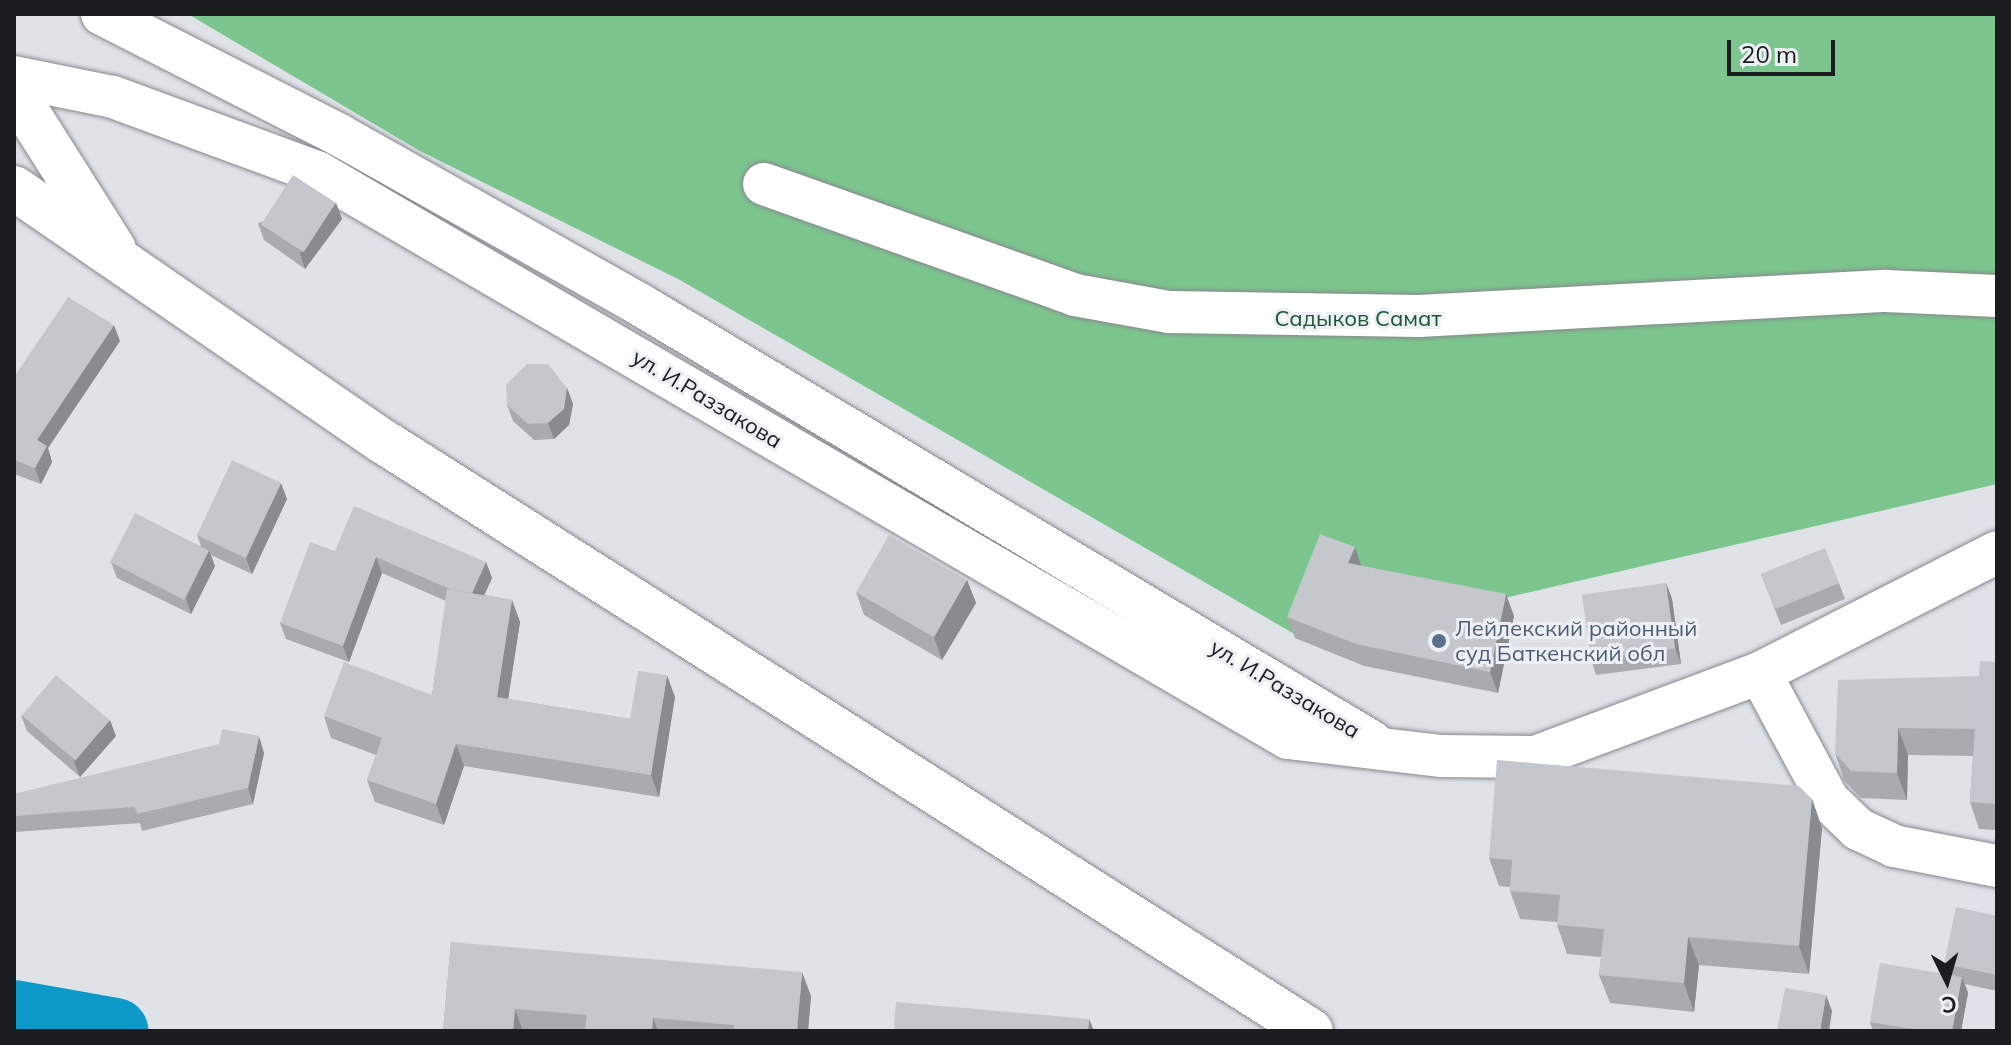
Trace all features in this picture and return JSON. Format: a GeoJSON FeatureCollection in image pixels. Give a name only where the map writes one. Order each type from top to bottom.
{"type":"FeatureCollection","features":[{"type":"Feature","properties":{"kind":"main road"},"geometry":{"type":"LineString","coordinates":[[14,91],[126,268]]}},
{"type":"Feature","properties":{"kind":"main road"},"geometry":{"type":"LineString","coordinates":[[14,188],[126,268],[384,442],[1311,1031]]}},
{"type":"Feature","properties":{"kind":"street","name":"ул. И.Раззакова"},"geometry":{"type":"LineString","coordinates":[[102,14],[341,136],[639,304],[1383,749]]}},
{"type":"Feature","properties":{"kind":"street","name":"ул. И.Раззакова"},"geometry":{"type":"LineString","coordinates":[[14,77],[113,97],[317,172],[1288,738],[1383,749],[1535,757],[1760,673],[1997,552]]}},
{"type":"Feature","properties":{"kind":"street"},"geometry":{"type":"LineString","coordinates":[[764,184],[1075,295],[1169,312],[1419,316],[1886,291],[1997,296]]}},
{"type":"Feature","properties":{"kind":"street"},"geometry":{"type":"LineString","coordinates":[[1760,673],[1828,800],[1858,829],[1894,846],[1997,866]]}},
{"type":"Feature","properties":{"kind":"green space","name":"Садыков Самат"},"geometry":{"type":"Polygon","coordinates":[[[188,14],[1997,14],[1997,484],[1310,643],[680,280],[420,151],[188,14]]]}},
{"type":"Feature","properties":{"kind":"building"},"geometry":{"type":"Polygon","coordinates":[[[293,175],[336,203],[304,252],[261,224],[293,175]]]}},
{"type":"Feature","properties":{"kind":"building"},"geometry":{"type":"Polygon","coordinates":[[[68,297],[114,325],[37,440],[47,446],[35,468],[14,460],[14,377],[68,297]]]}},
{"type":"Feature","properties":{"kind":"building"},"geometry":{"type":"Polygon","coordinates":[[[527,364],[548,364],[567,388],[564,409],[548,423],[528,424],[507,405],[506,385],[527,364]]]}},
{"type":"Feature","properties":{"kind":"building"},"geometry":{"type":"Polygon","coordinates":[[[232,460],[281,483],[246,558],[197,535],[232,460]]]}},
{"type":"Feature","properties":{"kind":"building"},"geometry":{"type":"Polygon","coordinates":[[[354,506],[486,562],[472,593],[452,590],[376,557],[343,646],[280,623],[310,542],[335,551],[354,506]]]}},
{"type":"Feature","properties":{"kind":"building"},"geometry":{"type":"Polygon","coordinates":[[[135,513],[209,551],[184,600],[110,562],[135,513]]]}},
{"type":"Feature","properties":{"kind":"building"},"geometry":{"type":"Polygon","coordinates":[[[1320,534],[1355,547],[1348,563],[1506,594],[1490,672],[1356,644],[1287,617],[1320,534]]]}},
{"type":"Feature","properties":{"kind":"building"},"geometry":{"type":"Polygon","coordinates":[[[889,535],[967,580],[934,637],[856,592],[889,535]]]}},
{"type":"Feature","properties":{"kind":"building"},"geometry":{"type":"Polygon","coordinates":[[[1825,548],[1839,583],[1775,609],[1761,574],[1825,548]]]}},
{"type":"Feature","properties":{"kind":"building"},"geometry":{"type":"Polygon","coordinates":[[[1666,583],[1675,648],[1591,660],[1582,595],[1666,583]]]}},
{"type":"Feature","properties":{"kind":"building"},"geometry":{"type":"Polygon","coordinates":[[[447,589],[512,600],[497,697],[630,719],[638,671],[667,675],[651,775],[456,744],[436,804],[367,780],[382,738],[324,716],[344,662],[432,695],[447,589]]]}},
{"type":"Feature","properties":{"kind":"building"},"geometry":{"type":"Polygon","coordinates":[[[1980,661],[1997,662],[1997,804],[1970,802],[1975,729],[1898,728],[1897,773],[1851,771],[1835,753],[1838,680],[1979,676],[1980,661]]]}},
{"type":"Feature","properties":{"kind":"building"},"geometry":{"type":"Polygon","coordinates":[[[56,675],[110,720],[76,761],[22,716],[56,675]]]}},
{"type":"Feature","properties":{"kind":"building"},"geometry":{"type":"Polygon","coordinates":[[[222,729],[259,736],[248,788],[137,814],[135,807],[14,816],[14,794],[219,744],[222,729]]]}},
{"type":"Feature","properties":{"kind":"building"},"geometry":{"type":"Polygon","coordinates":[[[1497,760],[1799,786],[1812,799],[1799,946],[1688,937],[1684,983],[1599,975],[1604,929],[1557,925],[1560,895],[1510,891],[1512,860],[1489,858],[1497,760]]]}},
{"type":"Feature","properties":{"kind":"building"},"geometry":{"type":"Polygon","coordinates":[[[1956,907],[1997,916],[1997,975],[1944,964],[1956,907]]]}},
{"type":"Feature","properties":{"kind":"building"},"geometry":{"type":"Polygon","coordinates":[[[451,942],[802,972],[797,1031],[733,1031],[734,1025],[653,1018],[652,1031],[585,1031],[587,1015],[515,1009],[513,1031],[443,1031],[451,942]]]}},
{"type":"Feature","properties":{"kind":"building"},"geometry":{"type":"Polygon","coordinates":[[[1880,963],[1962,977],[1952,1031],[1924,1031],[1870,1022],[1880,963]]]}},
{"type":"Feature","properties":{"kind":"building"},"geometry":{"type":"Polygon","coordinates":[[[1785,988],[1826,995],[1820,1031],[1777,1031],[1785,988]]]}},
{"type":"Feature","properties":{"kind":"building"},"geometry":{"type":"Polygon","coordinates":[[[896,1002],[1089,1019],[1088,1031],[894,1031],[896,1002]]]}},
{"type":"Feature","properties":{"kind":"waterway"},"geometry":{"type":"LineString","coordinates":[[14,1013],[115,1031]]}},
{"type":"Feature","properties":{"kind":"place","name":"Лейлекский районный суд Баткенский обл"},"geometry":{"type":"Point","coordinates":[1439,641]}}]}
